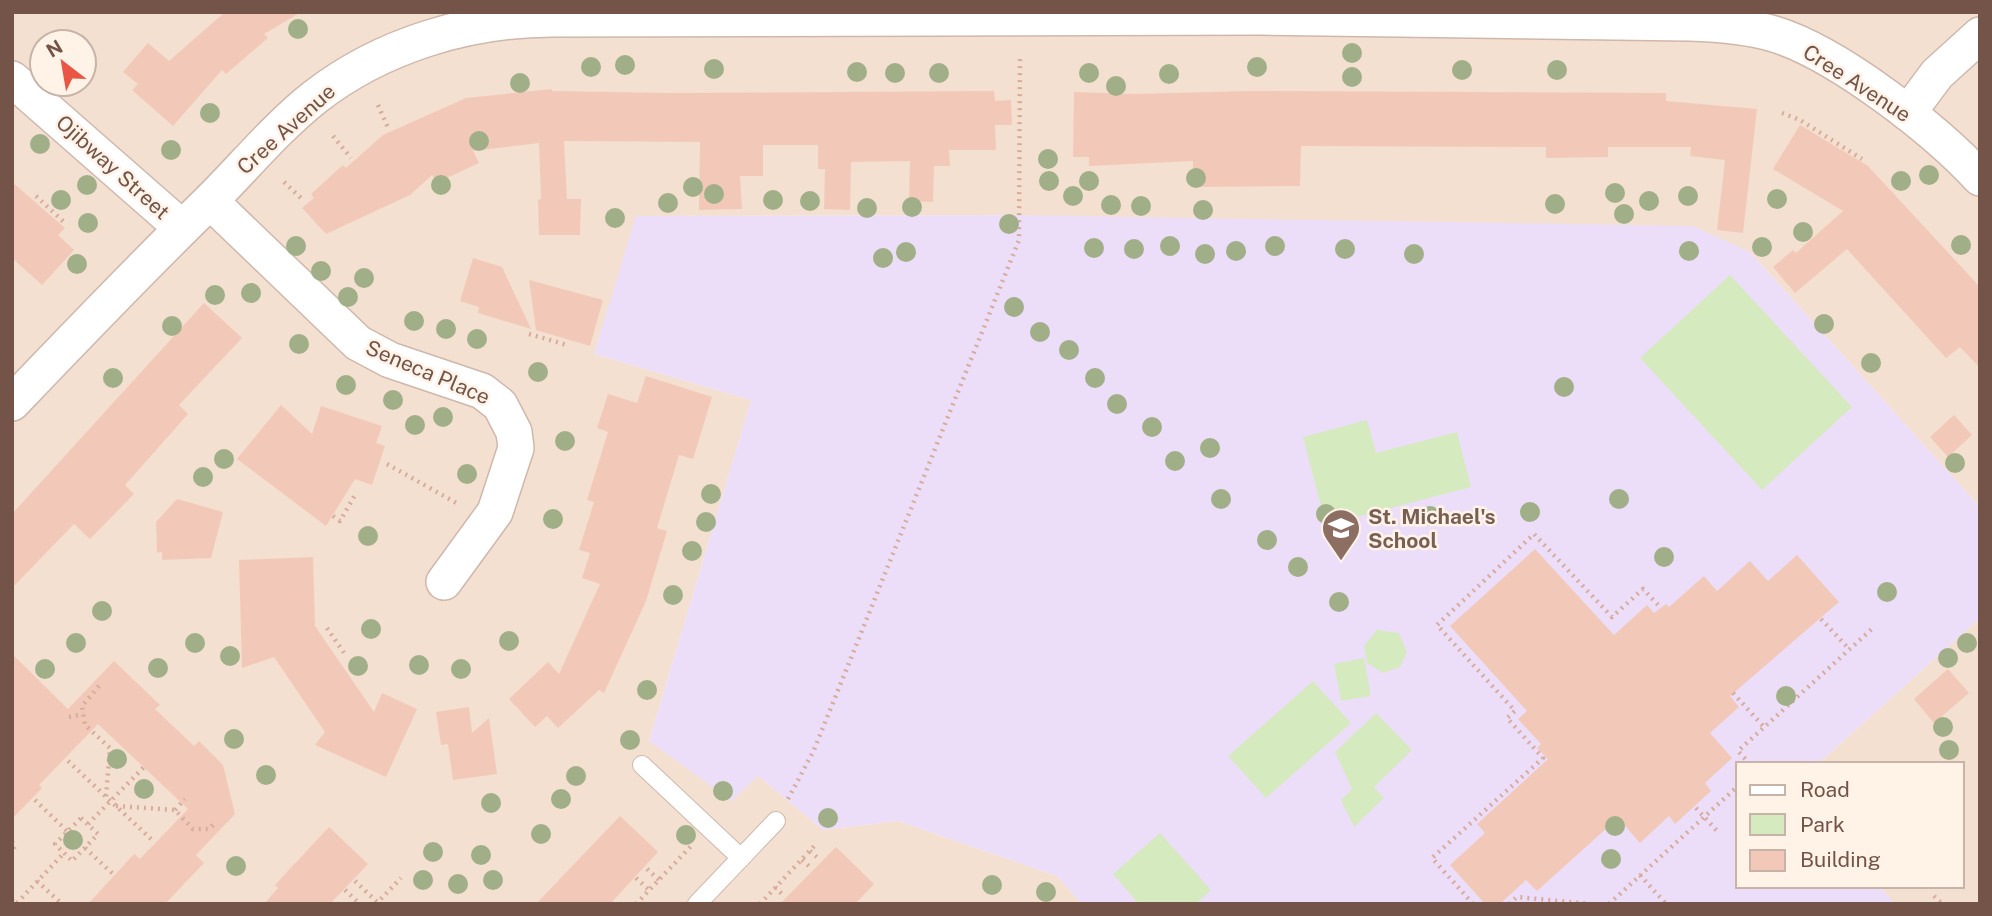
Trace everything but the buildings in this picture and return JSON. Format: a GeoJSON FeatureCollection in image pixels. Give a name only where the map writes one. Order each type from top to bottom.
{"type":"FeatureCollection","features":[{"type":"Feature","properties":{"kind":"street","name":"Cree Avenue"},"geometry":{"type":"LineString","coordinates":[[12,403],[182,228],[316,96],[366,65],[433,37],[473,27],[537,19],[759,15],[1270,17],[1701,24],[1744,28],[1778,35],[1815,51],[1908,113],[1980,178]]}},
{"type":"Feature","properties":{"kind":"street"},"geometry":{"type":"LineString","coordinates":[[1908,113],[1937,74],[1980,35]]}},
{"type":"Feature","properties":{"kind":"street","name":"Ojibway Street"},"geometry":{"type":"LineString","coordinates":[[12,79],[182,228]]}},
{"type":"Feature","properties":{"kind":"street","name":"Seneca Place"},"geometry":{"type":"LineString","coordinates":[[210,201],[358,343],[390,360],[482,391],[500,405],[514,432],[516,448],[495,512],[444,582]]}},
{"type":"Feature","properties":{"kind":"lane"},"geometry":{"type":"LineString","coordinates":[[642,765],[741,858]]}},
{"type":"Feature","properties":{"kind":"lane"},"geometry":{"type":"LineString","coordinates":[[697,904],[776,821]]}},
{"type":"Feature","properties":{"kind":"path"},"geometry":{"type":"LineString","coordinates":[[776,821],[814,750],[1019,240],[1020,59]]}},
{"type":"Feature","properties":{"kind":"path"},"geometry":{"type":"LineString","coordinates":[[378,105],[389,130]]}},
{"type":"Feature","properties":{"kind":"path"},"geometry":{"type":"LineString","coordinates":[[1782,113],[1800,120],[1863,159]]}},
{"type":"Feature","properties":{"kind":"path"},"geometry":{"type":"LineString","coordinates":[[333,136],[351,158]]}},
{"type":"Feature","properties":{"kind":"path"},"geometry":{"type":"LineString","coordinates":[[284,182],[303,200]]}},
{"type":"Feature","properties":{"kind":"path"},"geometry":{"type":"LineString","coordinates":[[36,196],[66,223]]}},
{"type":"Feature","properties":{"kind":"path"},"geometry":{"type":"LineString","coordinates":[[529,334],[567,345]]}},
{"type":"Feature","properties":{"kind":"path"},"geometry":{"type":"LineString","coordinates":[[387,464],[488,521]]}},
{"type":"Feature","properties":{"kind":"path"},"geometry":{"type":"LineString","coordinates":[[333,516],[340,521],[355,495]]}},
{"type":"Feature","properties":{"kind":"path"},"geometry":{"type":"LineString","coordinates":[[1473,904],[1432,859],[1543,758],[1507,718],[1515,711],[1437,625],[1534,534],[1612,617],[1643,589],[1661,608]]}},
{"type":"Feature","properties":{"kind":"path"},"geometry":{"type":"LineString","coordinates":[[1821,619],[1849,649]]}},
{"type":"Feature","properties":{"kind":"path"},"geometry":{"type":"LineString","coordinates":[[1748,762],[1738,751],[1874,627]]}},
{"type":"Feature","properties":{"kind":"path"},"geometry":{"type":"LineString","coordinates":[[327,628],[344,653],[342,657]]}},
{"type":"Feature","properties":{"kind":"path"},"geometry":{"type":"LineString","coordinates":[[99,686],[82,706],[85,725],[110,748],[111,802]]}},
{"type":"Feature","properties":{"kind":"path"},"geometry":{"type":"LineString","coordinates":[[1733,693],[1764,727]]}},
{"type":"Feature","properties":{"kind":"path"},"geometry":{"type":"LineString","coordinates":[[69,717],[83,714]]}},
{"type":"Feature","properties":{"kind":"path"},"geometry":{"type":"LineString","coordinates":[[68,761],[150,839]]}},
{"type":"Feature","properties":{"kind":"path"},"geometry":{"type":"LineString","coordinates":[[88,824],[144,767]]}},
{"type":"Feature","properties":{"kind":"path"},"geometry":{"type":"LineString","coordinates":[[1609,904],[1736,788]]}},
{"type":"Feature","properties":{"kind":"path"},"geometry":{"type":"LineString","coordinates":[[175,810],[185,799]]}},
{"type":"Feature","properties":{"kind":"path"},"geometry":{"type":"LineString","coordinates":[[35,800],[67,831]]}},
{"type":"Feature","properties":{"kind":"path"},"geometry":{"type":"LineString","coordinates":[[111,802],[175,810],[193,829],[209,829],[214,824]]}},
{"type":"Feature","properties":{"kind":"path"},"geometry":{"type":"LineString","coordinates":[[1696,808],[1718,832]]}},
{"type":"Feature","properties":{"kind":"path"},"geometry":{"type":"LineString","coordinates":[[81,818],[88,824],[98,834],[72,861],[55,844],[81,818]]}},
{"type":"Feature","properties":{"kind":"path"},"geometry":{"type":"LineString","coordinates":[[636,904],[709,828]]}},
{"type":"Feature","properties":{"kind":"path"},"geometry":{"type":"LineString","coordinates":[[12,842],[16,845],[12,849]]}},
{"type":"Feature","properties":{"kind":"path"},"geometry":{"type":"LineString","coordinates":[[760,904],[817,844]]}},
{"type":"Feature","properties":{"kind":"path"},"geometry":{"type":"LineString","coordinates":[[85,848],[113,874]]}},
{"type":"Feature","properties":{"kind":"path"},"geometry":{"type":"LineString","coordinates":[[810,851],[818,858]]}},
{"type":"Feature","properties":{"kind":"path"},"geometry":{"type":"LineString","coordinates":[[12,900],[16,904],[64,853]]}},
{"type":"Feature","properties":{"kind":"path"},"geometry":{"type":"LineString","coordinates":[[802,860],[810,867]]}},
{"type":"Feature","properties":{"kind":"path"},"geometry":{"type":"LineString","coordinates":[[647,869],[659,880]]}},
{"type":"Feature","properties":{"kind":"path"},"geometry":{"type":"LineString","coordinates":[[1640,875],[1667,904]]}},
{"type":"Feature","properties":{"kind":"path"},"geometry":{"type":"LineString","coordinates":[[355,881],[377,903],[401,878]]}},
{"type":"Feature","properties":{"kind":"path"},"geometry":{"type":"LineString","coordinates":[[636,878],[649,890]]}},
{"type":"Feature","properties":{"kind":"path"},"geometry":{"type":"LineString","coordinates":[[37,881],[62,904]]}},
{"type":"Feature","properties":{"kind":"path"},"geometry":{"type":"LineString","coordinates":[[775,887],[783,895]]}},
{"type":"Feature","properties":{"kind":"path"},"geometry":{"type":"LineString","coordinates":[[345,890],[360,904]]}},
{"type":"Feature","properties":{"kind":"path"},"geometry":{"type":"LineString","coordinates":[[766,897],[773,904]]}},
{"type":"Feature","properties":{"kind":"path"},"geometry":{"type":"LineString","coordinates":[[1510,904],[1517,897],[1590,904]]}},
{"type":"Feature","properties":{"kind":"path"},"geometry":{"type":"LineString","coordinates":[[1934,897],[1942,904]]}},
{"type":"Feature","properties":{"kind":"shaded area"},"geometry":{"type":"Polygon","coordinates":[[[12,12],[1980,12],[1980,507],[1750,252],[1015,215],[637,216],[594,354],[751,400],[649,741],[758,776],[823,830],[898,821],[1057,876],[1082,904],[12,904],[12,12]]]}},
{"type":"Feature","properties":{"kind":"shaded area","name":"St. Michael's School"},"geometry":{"type":"Polygon","coordinates":[[[1015,215],[1693,226],[1750,252],[1980,507],[1980,618],[1820,762],[1736,762],[1736,888],[1881,888],[1895,904],[1082,904],[1057,876],[898,821],[823,830],[758,776],[732,801],[649,741],[751,400],[594,354],[636,216],[1015,215]]]}},
{"type":"Feature","properties":{"kind":"shaded area"},"geometry":{"type":"Polygon","coordinates":[[[1980,618],[1980,904],[1895,904],[1881,888],[1964,888],[1964,762],[1820,762],[1980,618]]]}},
{"type":"Feature","properties":{"kind":"green space"},"geometry":{"type":"Polygon","coordinates":[[[1730,275],[1852,407],[1762,490],[1640,358],[1730,275]]]}},
{"type":"Feature","properties":{"kind":"green space"},"geometry":{"type":"Polygon","coordinates":[[[1367,420],[1376,453],[1457,432],[1471,487],[1326,525],[1303,437],[1367,420]]]}},
{"type":"Feature","properties":{"kind":"green space"},"geometry":{"type":"Polygon","coordinates":[[[1377,630],[1399,633],[1407,652],[1400,667],[1383,673],[1367,663],[1364,646],[1377,630]]]}},
{"type":"Feature","properties":{"kind":"green space"},"geometry":{"type":"Polygon","coordinates":[[[1364,658],[1371,696],[1341,701],[1334,664],[1364,658]]]}},
{"type":"Feature","properties":{"kind":"green space"},"geometry":{"type":"Polygon","coordinates":[[[1313,681],[1351,723],[1266,798],[1228,756],[1313,681]]]}},
{"type":"Feature","properties":{"kind":"green space"},"geometry":{"type":"Polygon","coordinates":[[[1376,713],[1412,750],[1374,787],[1384,798],[1354,827],[1341,800],[1352,789],[1335,752],[1376,713]]]}},
{"type":"Feature","properties":{"kind":"green space"},"geometry":{"type":"Polygon","coordinates":[[[1160,833],[1211,890],[1196,904],[1139,904],[1113,874],[1160,833]]]}},
{"type":"Feature","properties":{"kind":"place","name":"St. Michael's School"},"geometry":{"type":"Point","coordinates":[1341,562]}}]}
